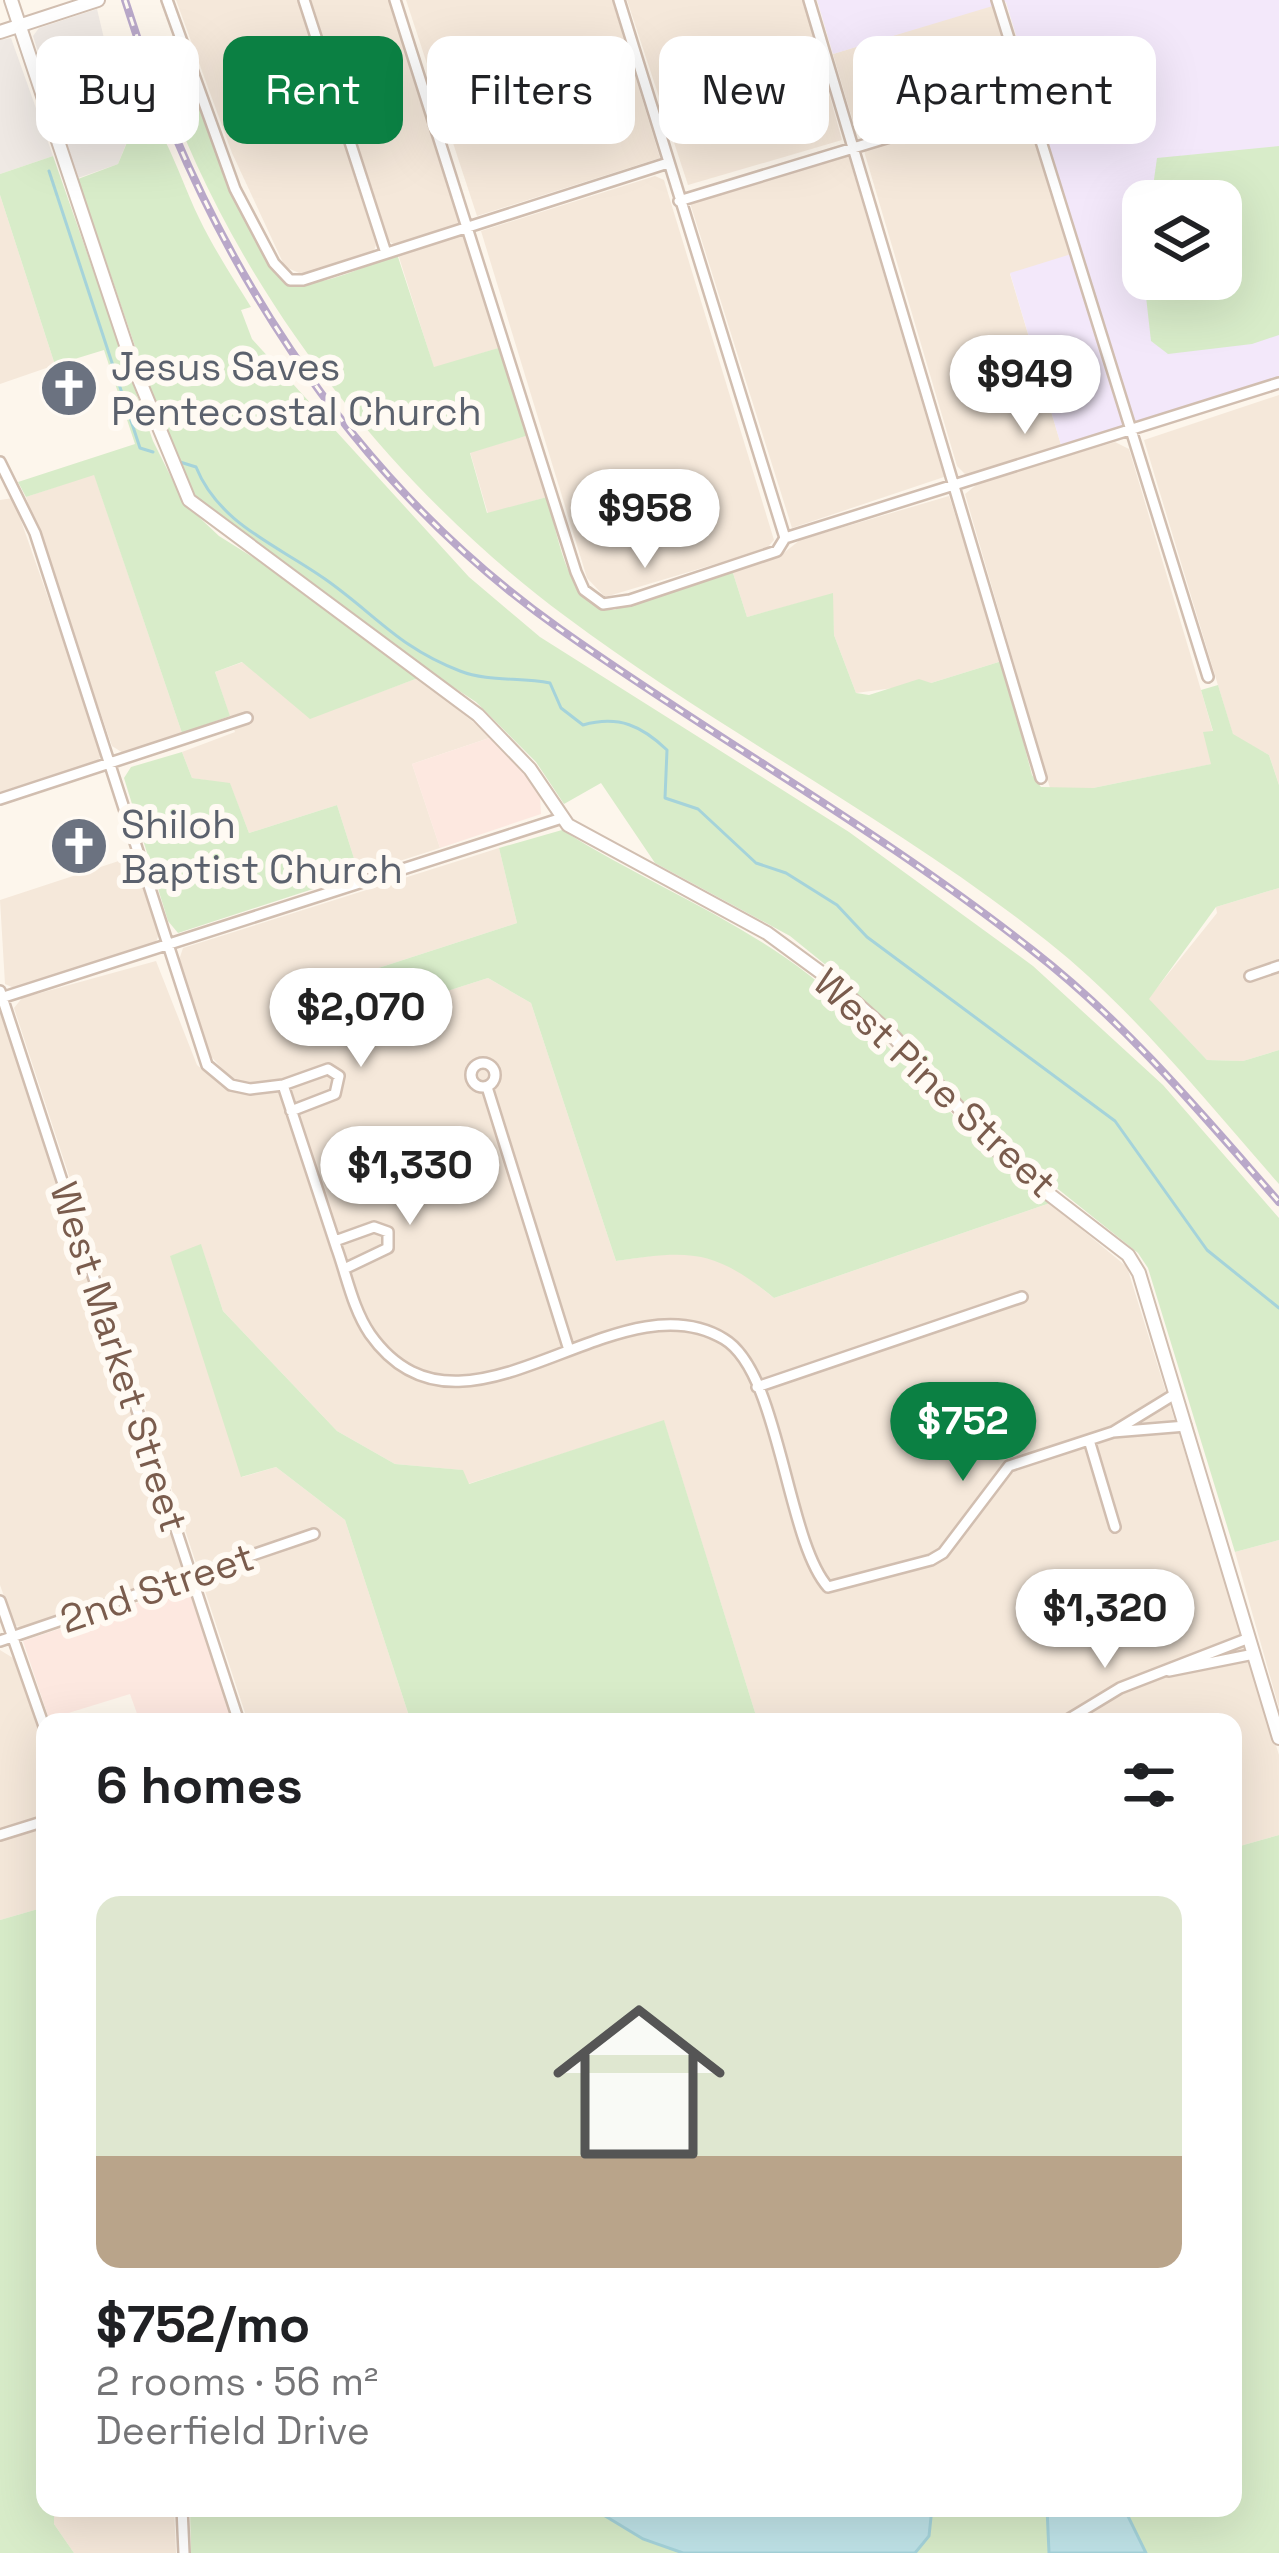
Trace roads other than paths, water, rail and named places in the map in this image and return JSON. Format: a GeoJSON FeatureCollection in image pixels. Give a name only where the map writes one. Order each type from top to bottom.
{"type":"FeatureCollection","features":[{"type":"Feature","properties":{"kind":"street","name":"West Pine Street"},"geometry":{"type":"LineString","coordinates":[[11,0],[131,360],[189,500],[478,715],[520,757],[562,818],[596,843],[767,933],[827,977],[893,1036],[1010,1164],[1128,1255],[1139,1273],[1279,1738]]}},
{"type":"Feature","properties":{"kind":"street"},"geometry":{"type":"LineString","coordinates":[[0,32],[98,0]]}},
{"type":"Feature","properties":{"kind":"street"},"geometry":{"type":"LineString","coordinates":[[167,0],[235,189],[274,263],[290,280],[668,163]]}},
{"type":"Feature","properties":{"kind":"street"},"geometry":{"type":"LineString","coordinates":[[304,0],[386,253]]}},
{"type":"Feature","properties":{"kind":"street"},"geometry":{"type":"LineString","coordinates":[[395,0],[554,506],[584,590],[602,604],[630,600],[777,551],[785,538],[1279,382]]}},
{"type":"Feature","properties":{"kind":"street"},"geometry":{"type":"LineString","coordinates":[[619,0],[785,538]]}},
{"type":"Feature","properties":{"kind":"street"},"geometry":{"type":"LineString","coordinates":[[809,0],[1041,778]]}},
{"type":"Feature","properties":{"kind":"street"},"geometry":{"type":"LineString","coordinates":[[997,0],[1008,36]]}},
{"type":"Feature","properties":{"kind":"street"},"geometry":{"type":"LineString","coordinates":[[679,201],[863,144]]}},
{"type":"Feature","properties":{"kind":"street"},"geometry":{"type":"LineString","coordinates":[[1041,144],[1208,677]]}},
{"type":"Feature","properties":{"kind":"street"},"geometry":{"type":"LineString","coordinates":[[0,461],[35,533],[170,944],[182,1000],[207,1065],[231,1085],[250,1089],[283,1085],[328,1069],[339,1076],[335,1094],[291,1111]]}},
{"type":"Feature","properties":{"kind":"street"},"geometry":{"type":"LineString","coordinates":[[0,494],[14,489]]}},
{"type":"Feature","properties":{"kind":"street"},"geometry":{"type":"LineString","coordinates":[[0,799],[247,718]]}},
{"type":"Feature","properties":{"kind":"street"},"geometry":{"type":"LineString","coordinates":[[1,996],[562,818]]}},
{"type":"Feature","properties":{"kind":"street"},"geometry":{"type":"LineString","coordinates":[[1250,976],[1279,966]]}},
{"type":"Feature","properties":{"kind":"street","name":"West Market Street"},"geometry":{"type":"LineString","coordinates":[[1,996],[236,1713]]}},
{"type":"Feature","properties":{"kind":"street"},"geometry":{"type":"LineString","coordinates":[[283,1085],[370,1334],[409,1368],[457,1382],[479,1381],[651,1326],[693,1325],[730,1342],[757,1387],[821,1579],[836,1587],[943,1553],[1009,1466],[1113,1432],[1175,1394]]}},
{"type":"Feature","properties":{"kind":"street"},"geometry":{"type":"LineString","coordinates":[[487,1087],[569,1351]]}},
{"type":"Feature","properties":{"kind":"street"},"geometry":{"type":"LineString","coordinates":[[335,1241],[374,1227],[388,1232],[388,1248],[382,1254],[344,1269]]}},
{"type":"Feature","properties":{"kind":"street"},"geometry":{"type":"LineString","coordinates":[[757,1387],[1022,1298]]}},
{"type":"Feature","properties":{"kind":"street"},"geometry":{"type":"LineString","coordinates":[[1113,1432],[1186,1426]]}},
{"type":"Feature","properties":{"kind":"street"},"geometry":{"type":"LineString","coordinates":[[1089,1440],[1115,1527]]}},
{"type":"Feature","properties":{"kind":"street","name":"2nd Street"},"geometry":{"type":"LineString","coordinates":[[0,1640],[314,1534]]}},
{"type":"Feature","properties":{"kind":"street"},"geometry":{"type":"LineString","coordinates":[[0,1601],[39,1713]]}},
{"type":"Feature","properties":{"kind":"street"},"geometry":{"type":"LineString","coordinates":[[1079,1713],[1120,1688],[1249,1638]]}},
{"type":"Feature","properties":{"kind":"street"},"geometry":{"type":"LineString","coordinates":[[1169,1671],[1254,1654]]}},
{"type":"Feature","properties":{"kind":"street"},"geometry":{"type":"LineString","coordinates":[[0,1835],[36,1824]]}},
{"type":"Feature","properties":{"kind":"street"},"geometry":{"type":"LineString","coordinates":[[182,2517],[184,2553]]}},
{"type":"Feature","properties":{"kind":"water"},"geometry":{"type":"Polygon","coordinates":[[[607,2517],[931,2517],[929,2536],[915,2553],[683,2553],[643,2539],[607,2517]]]}},
{"type":"Feature","properties":{"kind":"water"},"geometry":{"type":"Polygon","coordinates":[[[1047,2517],[1128,2517],[1146,2553],[1049,2553],[1047,2517]]]}},
{"type":"Feature","properties":{"kind":"waterway"},"geometry":{"type":"LineString","coordinates":[[49,171],[140,448],[153,452]]}},
{"type":"Feature","properties":{"kind":"waterway"},"geometry":{"type":"LineString","coordinates":[[180,462],[196,467],[206,487],[234,519],[325,579],[420,652],[471,674],[550,683],[561,708],[583,725],[619,722],[658,742],[667,750],[665,798],[698,809],[756,863],[786,873],[837,905],[867,937],[1115,1121],[1207,1250],[1279,1308]]}},
{"type":"Feature","properties":{"kind":"railway"},"geometry":{"type":"LineString","coordinates":[[125,0],[157,92],[240,268],[348,429],[412,501],[483,569],[560,629],[917,866],[1032,950],[1131,1038],[1279,1202]]}},
{"type":"Feature","properties":{"kind":"place","name":"Jesus Saves Pentecostal Church"},"geometry":{"type":"Point","coordinates":[69,388]}},
{"type":"Feature","properties":{"kind":"place","name":"Shiloh Baptist Church"},"geometry":{"type":"Point","coordinates":[79,846]}}]}
